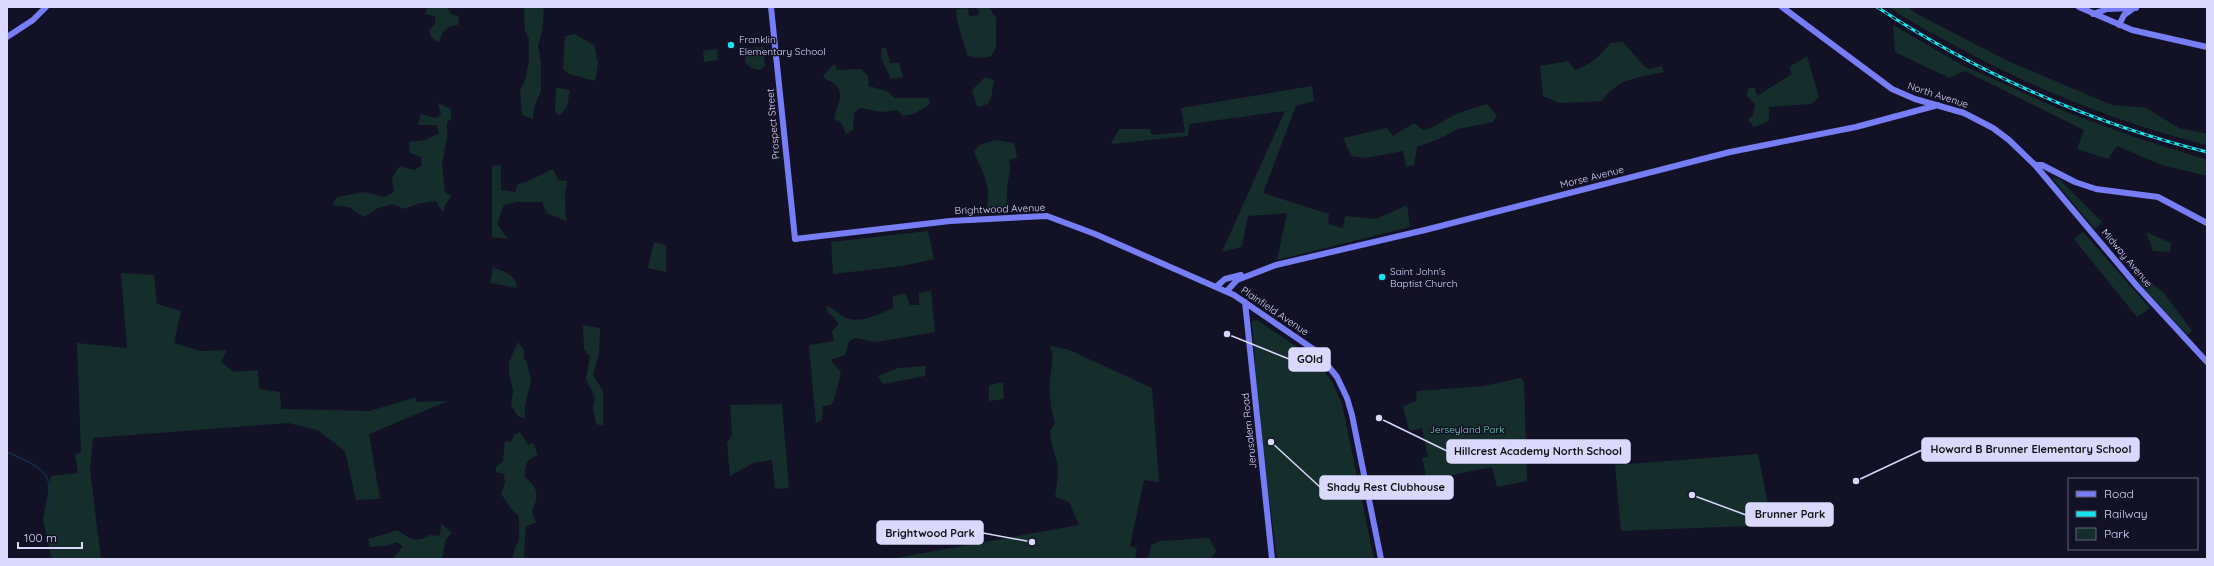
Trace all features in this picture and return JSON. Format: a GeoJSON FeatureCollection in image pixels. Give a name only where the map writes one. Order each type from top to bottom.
{"type":"FeatureCollection","features":[{"type":"Feature","properties":{"kind":"street"},"geometry":{"type":"LineString","coordinates":[[7,37],[33,20],[46,7]]}},
{"type":"Feature","properties":{"kind":"street","name":"Prospect Street"},"geometry":{"type":"LineString","coordinates":[[771,7],[795,239]]}},
{"type":"Feature","properties":{"kind":"street","name":"North Avenue"},"geometry":{"type":"LineString","coordinates":[[1782,7],[1884,84],[1915,99],[1964,113],[1993,128],[2035,165],[2042,165],[2075,182],[2096,189],[2158,197],[2207,223]]}},
{"type":"Feature","properties":{"kind":"street"},"geometry":{"type":"LineString","coordinates":[[2079,7],[2119,25],[2207,47]]}},
{"type":"Feature","properties":{"kind":"street"},"geometry":{"type":"LineString","coordinates":[[2093,14],[2107,9],[2138,7]]}},
{"type":"Feature","properties":{"kind":"street"},"geometry":{"type":"LineString","coordinates":[[2119,25],[2124,15],[2138,7]]}},
{"type":"Feature","properties":{"kind":"street"},"geometry":{"type":"LineString","coordinates":[[1915,99],[1918,106],[1916,112]]}},
{"type":"Feature","properties":{"kind":"street","name":"Morse Avenue"},"geometry":{"type":"LineString","coordinates":[[1218,286],[1225,279],[1252,273],[1276,265],[1425,230],[1730,152],[1856,127],[1938,105]]}},
{"type":"Feature","properties":{"kind":"street","name":"Midway Avenue"},"geometry":{"type":"LineString","coordinates":[[2035,165],[2137,286],[2207,362]]}},
{"type":"Feature","properties":{"kind":"street","name":"Brightwood Avenue"},"geometry":{"type":"LineString","coordinates":[[795,239],[950,221],[1047,216],[1095,234],[1218,286]]}},
{"type":"Feature","properties":{"kind":"street","name":"Morse Avenue"},"geometry":{"type":"LineString","coordinates":[[1227,292],[1233,283],[1252,273]]}},
{"type":"Feature","properties":{"kind":"street","name":"Plainfield Avenue"},"geometry":{"type":"LineString","coordinates":[[1218,286],[1245,302],[1316,351],[1332,369],[1340,383],[1352,415],[1381,559]]}},
{"type":"Feature","properties":{"kind":"street","name":"Jerusalem Road"},"geometry":{"type":"LineString","coordinates":[[1245,302],[1272,559]]}},
{"type":"Feature","properties":{"kind":"green space"},"geometry":{"type":"Polygon","coordinates":[[[428,7],[447,7],[451,14],[459,16],[458,25],[447,28],[441,36],[439,43],[432,38],[429,31],[435,23],[435,16],[425,14],[428,7]]]}},
{"type":"Feature","properties":{"kind":"green space"},"geometry":{"type":"Polygon","coordinates":[[[524,7],[544,7],[542,32],[538,46],[541,62],[541,91],[534,107],[533,119],[522,115],[520,90],[525,80],[529,60],[529,39],[525,31],[524,7]]]}},
{"type":"Feature","properties":{"kind":"green space"},"geometry":{"type":"Polygon","coordinates":[[[978,7],[989,7],[996,18],[996,48],[990,57],[975,58],[967,55],[957,21],[956,9],[968,8],[969,16],[979,15],[978,7]]]}},
{"type":"Feature","properties":{"kind":"green space"},"geometry":{"type":"Polygon","coordinates":[[[1889,7],[1908,7],[1917,14],[2008,61],[2112,105],[2146,108],[2179,128],[2207,134],[2207,145],[2141,126],[2076,103],[1982,60],[1912,22],[1889,7]]]}},
{"type":"Feature","properties":{"kind":"green space"},"geometry":{"type":"Polygon","coordinates":[[[1893,25],[1962,65],[2066,112],[2134,137],[2207,160],[2207,176],[2162,165],[2117,146],[2108,159],[2077,149],[2084,130],[1965,71],[1949,78],[1895,52],[1893,25]]]}},
{"type":"Feature","properties":{"kind":"green space"},"geometry":{"type":"Polygon","coordinates":[[[575,34],[594,45],[598,63],[595,81],[569,74],[563,69],[565,36],[575,34]]]}},
{"type":"Feature","properties":{"kind":"green space"},"geometry":{"type":"Polygon","coordinates":[[[1623,42],[1644,66],[1649,69],[1662,66],[1664,72],[1638,77],[1622,83],[1615,87],[1602,101],[1560,103],[1543,96],[1540,66],[1568,61],[1575,70],[1595,60],[1610,43],[1623,42]]]}},
{"type":"Feature","properties":{"kind":"green space"},"geometry":{"type":"Polygon","coordinates":[[[763,47],[765,66],[760,70],[751,68],[745,62],[746,48],[763,47]]]}},
{"type":"Feature","properties":{"kind":"green space"},"geometry":{"type":"Polygon","coordinates":[[[882,48],[886,48],[890,63],[899,63],[903,77],[891,79],[881,58],[882,48]]]}},
{"type":"Feature","properties":{"kind":"green space"},"geometry":{"type":"Polygon","coordinates":[[[717,49],[718,60],[704,62],[703,51],[717,49]]]}},
{"type":"Feature","properties":{"kind":"green space"},"geometry":{"type":"Polygon","coordinates":[[[1807,56],[1819,97],[1811,104],[1769,107],[1769,121],[1754,127],[1748,120],[1753,115],[1755,104],[1746,95],[1749,88],[1755,88],[1757,96],[1792,74],[1789,67],[1807,56]]]}},
{"type":"Feature","properties":{"kind":"green space"},"geometry":{"type":"Polygon","coordinates":[[[834,64],[838,70],[861,69],[868,76],[869,86],[889,92],[894,98],[929,98],[930,104],[914,114],[902,116],[898,110],[882,112],[860,108],[854,113],[853,130],[846,134],[841,122],[834,119],[840,97],[839,89],[836,85],[823,76],[834,64]]]}},
{"type":"Feature","properties":{"kind":"green space"},"geometry":{"type":"Polygon","coordinates":[[[985,77],[994,80],[991,98],[988,104],[977,107],[972,90],[985,77]]]}},
{"type":"Feature","properties":{"kind":"green space"},"geometry":{"type":"Polygon","coordinates":[[[1312,86],[1314,101],[1296,106],[1263,193],[1329,214],[1328,224],[1343,228],[1345,216],[1376,219],[1407,205],[1410,227],[1277,260],[1287,213],[1248,216],[1242,247],[1222,252],[1285,111],[1189,124],[1188,136],[1111,144],[1119,129],[1150,129],[1152,135],[1185,132],[1181,108],[1312,86]]]}},
{"type":"Feature","properties":{"kind":"green space"},"geometry":{"type":"Polygon","coordinates":[[[556,88],[570,90],[567,106],[560,116],[555,112],[556,88]]]}},
{"type":"Feature","properties":{"kind":"green space"},"geometry":{"type":"Polygon","coordinates":[[[438,103],[451,109],[451,118],[447,123],[447,138],[442,164],[445,192],[452,196],[446,203],[443,213],[436,201],[417,204],[405,209],[392,204],[378,208],[364,217],[349,207],[332,205],[337,197],[364,192],[385,197],[394,192],[392,177],[400,166],[414,170],[422,166],[421,157],[410,153],[409,142],[426,140],[439,133],[436,125],[418,125],[421,114],[436,118],[441,115],[438,103]]]}},
{"type":"Feature","properties":{"kind":"green space"},"geometry":{"type":"Polygon","coordinates":[[[1487,104],[1497,116],[1493,122],[1458,129],[1441,138],[1417,147],[1414,165],[1406,167],[1403,151],[1366,158],[1351,156],[1343,138],[1387,128],[1393,136],[1414,123],[1423,130],[1460,113],[1487,104]]]}},
{"type":"Feature","properties":{"kind":"green space"},"geometry":{"type":"Polygon","coordinates":[[[995,140],[1014,143],[1017,157],[1009,160],[1010,171],[1007,188],[1007,203],[1003,212],[984,215],[987,206],[988,190],[984,175],[974,152],[979,145],[995,140]]]}},
{"type":"Feature","properties":{"kind":"green space"},"geometry":{"type":"Polygon","coordinates":[[[501,165],[501,190],[515,192],[518,184],[526,182],[553,169],[558,180],[567,181],[565,194],[566,221],[547,213],[542,202],[517,202],[504,205],[497,224],[508,239],[492,237],[492,166],[501,165]]]}},
{"type":"Feature","properties":{"kind":"green space"},"geometry":{"type":"Polygon","coordinates":[[[2052,178],[2059,179],[2102,222],[2095,229],[2052,178]]]}},
{"type":"Feature","properties":{"kind":"green space"},"geometry":{"type":"Polygon","coordinates":[[[928,231],[934,259],[902,266],[833,274],[831,242],[928,231]]]}},
{"type":"Feature","properties":{"kind":"green space"},"geometry":{"type":"Polygon","coordinates":[[[2083,232],[2150,308],[2137,317],[2074,239],[2083,232]]]}},
{"type":"Feature","properties":{"kind":"green space"},"geometry":{"type":"Polygon","coordinates":[[[2146,232],[2171,243],[2170,252],[2153,251],[2146,232]]]}},
{"type":"Feature","properties":{"kind":"green space"},"geometry":{"type":"Polygon","coordinates":[[[654,242],[666,245],[666,272],[648,268],[654,242]]]}},
{"type":"Feature","properties":{"kind":"green space"},"geometry":{"type":"Polygon","coordinates":[[[493,267],[512,276],[517,288],[490,283],[493,267]]]}},
{"type":"Feature","properties":{"kind":"green space"},"geometry":{"type":"Polygon","coordinates":[[[121,273],[154,275],[157,304],[181,311],[174,343],[201,351],[227,350],[221,362],[234,372],[258,370],[259,389],[280,392],[281,409],[370,411],[416,397],[416,402],[448,401],[369,434],[380,499],[356,500],[345,451],[317,430],[288,423],[93,438],[90,470],[101,559],[52,559],[43,520],[51,476],[78,473],[75,454],[81,453],[77,343],[127,348],[121,273]]]}},
{"type":"Feature","properties":{"kind":"green space"},"geometry":{"type":"Polygon","coordinates":[[[2144,277],[2164,293],[2192,331],[2187,335],[2138,282],[2144,277]]]}},
{"type":"Feature","properties":{"kind":"green space"},"geometry":{"type":"Polygon","coordinates":[[[931,291],[935,332],[877,342],[855,338],[849,341],[845,355],[831,361],[841,372],[834,400],[831,405],[823,406],[822,420],[816,423],[809,345],[834,341],[832,331],[839,324],[834,317],[828,313],[826,306],[844,317],[856,320],[863,319],[876,316],[893,308],[893,296],[905,293],[910,305],[919,305],[919,293],[931,291]]]}},
{"type":"Feature","properties":{"kind":"green space"},"geometry":{"type":"Polygon","coordinates":[[[1257,320],[1315,359],[1332,382],[1342,404],[1374,559],[1277,559],[1259,420],[1252,321],[1257,320]]]}},
{"type":"Feature","properties":{"kind":"green space"},"geometry":{"type":"Polygon","coordinates":[[[583,325],[600,328],[599,353],[593,375],[603,391],[603,426],[596,424],[593,407],[595,398],[586,379],[590,357],[584,349],[583,325]]]}},
{"type":"Feature","properties":{"kind":"green space"},"geometry":{"type":"Polygon","coordinates":[[[518,342],[524,350],[524,359],[527,362],[531,382],[525,405],[525,419],[518,416],[511,406],[513,391],[509,373],[509,362],[518,342]]]}},
{"type":"Feature","properties":{"kind":"green space"},"geometry":{"type":"Polygon","coordinates":[[[1050,346],[1067,349],[1152,388],[1159,482],[1144,480],[1130,546],[1137,548],[1135,559],[890,559],[1079,525],[1069,502],[1055,497],[1058,471],[1050,434],[1050,430],[1055,424],[1050,397],[1052,359],[1050,346]]]}},
{"type":"Feature","properties":{"kind":"green space"},"geometry":{"type":"Polygon","coordinates":[[[926,366],[925,376],[883,384],[878,376],[898,368],[926,366]]]}},
{"type":"Feature","properties":{"kind":"green space","name":"Jerseyland Park"},"geometry":{"type":"Polygon","coordinates":[[[1520,378],[1524,381],[1527,481],[1497,487],[1492,467],[1427,480],[1422,458],[1428,457],[1422,428],[1409,431],[1403,406],[1416,401],[1417,391],[1484,386],[1520,378]]]}},
{"type":"Feature","properties":{"kind":"green space"},"geometry":{"type":"Polygon","coordinates":[[[1003,382],[1004,399],[989,401],[989,385],[1003,382]]]}},
{"type":"Feature","properties":{"kind":"green space"},"geometry":{"type":"Polygon","coordinates":[[[782,404],[789,488],[775,489],[772,460],[753,463],[730,476],[727,443],[732,435],[730,405],[782,404]]]}},
{"type":"Feature","properties":{"kind":"green space"},"geometry":{"type":"Polygon","coordinates":[[[520,432],[528,445],[533,443],[538,455],[528,461],[525,474],[525,478],[533,485],[537,497],[532,511],[536,523],[526,526],[525,559],[513,559],[514,551],[519,539],[519,516],[512,510],[501,494],[505,483],[504,474],[496,472],[496,467],[503,461],[505,441],[511,442],[514,435],[520,432]]]}},
{"type":"Feature","properties":{"kind":"green space"},"geometry":{"type":"Polygon","coordinates":[[[1758,454],[1772,525],[1621,531],[1615,465],[1758,454]]]}},
{"type":"Feature","properties":{"kind":"green space"},"geometry":{"type":"Polygon","coordinates":[[[441,523],[452,533],[446,539],[442,559],[414,559],[411,557],[408,559],[393,559],[403,546],[397,542],[386,546],[370,547],[368,539],[398,530],[406,536],[417,540],[430,535],[440,536],[441,523]]]}},
{"type":"Feature","properties":{"kind":"green space"},"geometry":{"type":"Polygon","coordinates":[[[1209,538],[1216,551],[1211,559],[1148,559],[1151,545],[1160,541],[1209,538]]]}},
{"type":"Feature","properties":{"kind":"waterway"},"geometry":{"type":"LineString","coordinates":[[7,452],[30,463],[46,475],[49,483],[51,509]]}},
{"type":"Feature","properties":{"kind":"railway"},"geometry":{"type":"LineString","coordinates":[[1877,7],[1954,53],[2036,93],[2078,111],[2121,126],[2207,152]]}},
{"type":"Feature","properties":{"kind":"place","name":"Franklin Elementary School"},"geometry":{"type":"Point","coordinates":[731,45]}},
{"type":"Feature","properties":{"kind":"place","name":"Saint John's Baptist Church"},"geometry":{"type":"Point","coordinates":[1382,277]}},
{"type":"Feature","properties":{"kind":"place","name":"GOld"},"geometry":{"type":"Point","coordinates":[1227,334]}},
{"type":"Feature","properties":{"kind":"place","name":"Hillcrest Academy North School"},"geometry":{"type":"Point","coordinates":[1379,418]}},
{"type":"Feature","properties":{"kind":"place","name":"Shady Rest Clubhouse"},"geometry":{"type":"Point","coordinates":[1271,442]}},
{"type":"Feature","properties":{"kind":"place","name":"Howard B Brunner Elementary School"},"geometry":{"type":"Point","coordinates":[1856,481]}},
{"type":"Feature","properties":{"kind":"place","name":"Brunner Park"},"geometry":{"type":"Point","coordinates":[1692,495]}},
{"type":"Feature","properties":{"kind":"place","name":"Brightwood Park"},"geometry":{"type":"Point","coordinates":[1032,542]}}]}
